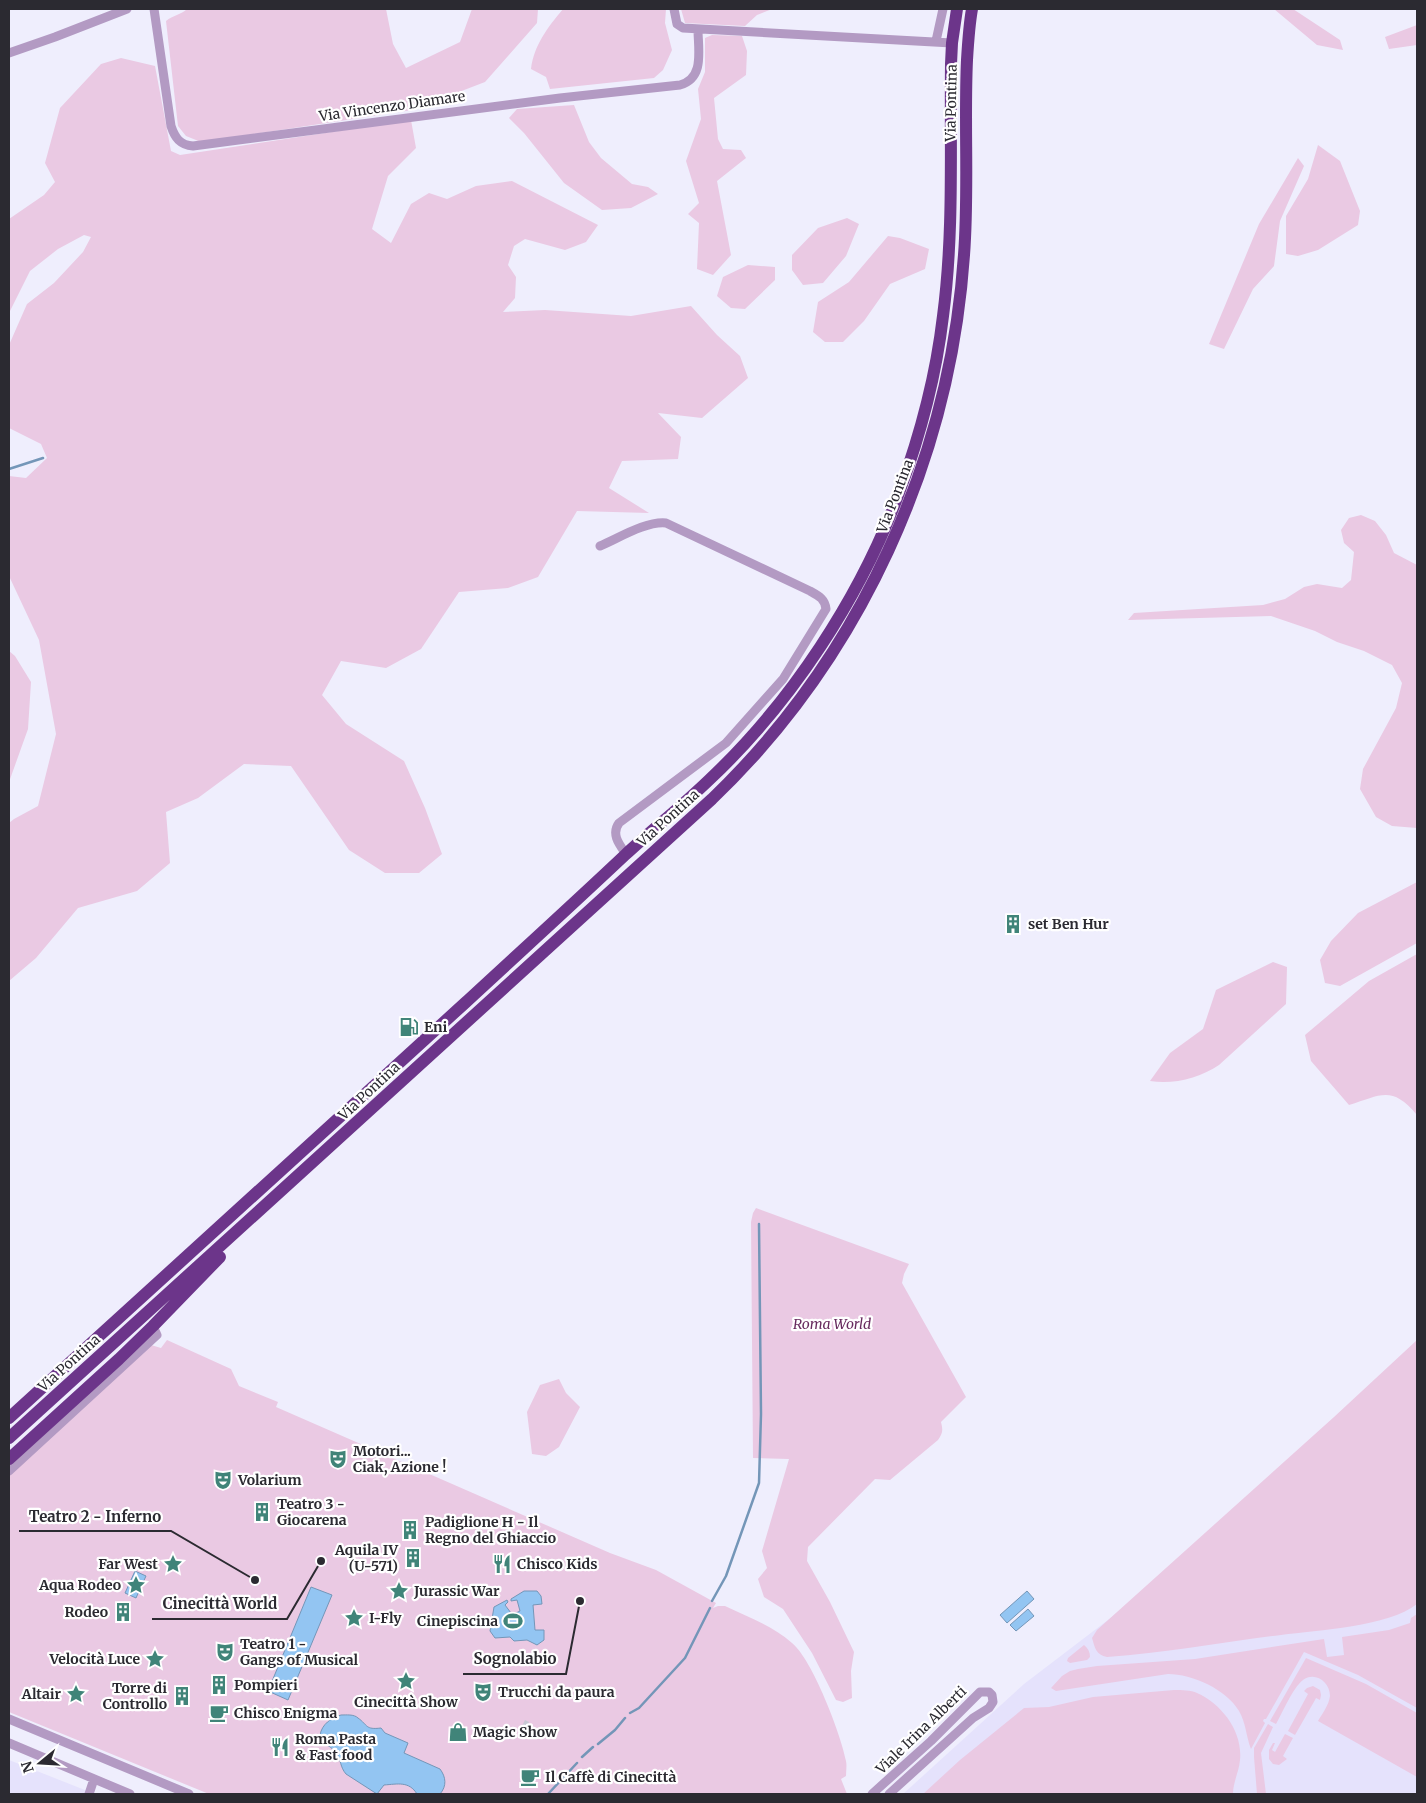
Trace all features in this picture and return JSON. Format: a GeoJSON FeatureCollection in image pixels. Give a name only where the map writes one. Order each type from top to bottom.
{"type":"FeatureCollection","features":[{"type":"Feature","properties":{"kind":"highway","name":"Via Pontina"},"geometry":{"type":"LineString","coordinates":[[9,1418],[626,854],[711,779],[775,709],[813,658],[835,623],[880,538],[899,494],[928,396],[944,314],[950,229],[952,43],[957,9]]}},
{"type":"Feature","properties":{"kind":"highway","name":"Via Pontina"},"geometry":{"type":"LineString","coordinates":[[9,1438],[732,779],[800,701],[833,652],[868,592],[896,536],[922,468],[942,400],[955,340],[964,252],[966,95],[972,9]]}},
{"type":"Feature","properties":{"kind":"highway"},"geometry":{"type":"LineString","coordinates":[[9,1459],[154,1326],[212,1264],[310,1172],[322,1153]]}},
{"type":"Feature","properties":{"kind":"street"},"geometry":{"type":"LineString","coordinates":[[9,53],[127,9]]}},
{"type":"Feature","properties":{"kind":"street","name":"Via Vincenzo Diamare"},"geometry":{"type":"LineString","coordinates":[[154,9],[171,126],[174,135],[180,142],[192,146],[560,98],[680,86],[691,80],[697,72],[698,29]]}},
{"type":"Feature","properties":{"kind":"street"},"geometry":{"type":"LineString","coordinates":[[674,9],[676,20],[679,26],[683,28],[952,43]]}},
{"type":"Feature","properties":{"kind":"street"},"geometry":{"type":"LineString","coordinates":[[936,41],[943,9]]}},
{"type":"Feature","properties":{"kind":"street"},"geometry":{"type":"LineString","coordinates":[[600,546],[646,526],[658,522],[666,523],[822,597],[826,609],[783,679],[726,743],[619,823],[614,829],[626,854]]}},
{"type":"Feature","properties":{"kind":"street"},"geometry":{"type":"LineString","coordinates":[[9,1471],[157,1335],[154,1326]]}},
{"type":"Feature","properties":{"kind":"street","name":"Viale Irina Alberti"},"geometry":{"type":"LineString","coordinates":[[872,1794],[931,1741],[980,1692],[989,1692],[992,1695],[993,1702],[989,1708],[973,1718],[889,1794]]}},
{"type":"Feature","properties":{"kind":"street"},"geometry":{"type":"LineString","coordinates":[[9,1719],[189,1794]]}},
{"type":"Feature","properties":{"kind":"street"},"geometry":{"type":"LineString","coordinates":[[9,1743],[130,1794]]}},
{"type":"Feature","properties":{"kind":"street"},"geometry":{"type":"LineString","coordinates":[[88,1794],[94,1779]]}},
{"type":"Feature","properties":{"kind":"shaded area"},"geometry":{"type":"Polygon","coordinates":[[[1417,1344],[1417,1794],[903,1794],[1024,1684],[1138,1597],[1417,1344]]]}},
{"type":"Feature","properties":{"kind":"shaded area"},"geometry":{"type":"Polygon","coordinates":[[[9,1760],[95,1794],[9,1794],[9,1760]]]}},
{"type":"Feature","properties":{"kind":"green space"},"geometry":{"type":"Polygon","coordinates":[[[187,9],[386,9],[393,44],[406,68],[460,42],[472,9],[538,9],[537,23],[485,82],[412,110],[201,142],[186,136],[178,126],[166,21],[187,9]]]}},
{"type":"Feature","properties":{"kind":"green space"},"geometry":{"type":"Polygon","coordinates":[[[563,9],[666,9],[665,23],[672,50],[663,70],[654,78],[550,89],[546,77],[531,69],[538,44],[563,9]]]}},
{"type":"Feature","properties":{"kind":"green space"},"geometry":{"type":"Polygon","coordinates":[[[681,9],[772,9],[757,15],[745,26],[685,23],[681,9]]]}},
{"type":"Feature","properties":{"kind":"green space"},"geometry":{"type":"Polygon","coordinates":[[[1274,9],[1293,9],[1340,40],[1343,50],[1317,45],[1274,9]]]}},
{"type":"Feature","properties":{"kind":"green space"},"geometry":{"type":"Polygon","coordinates":[[[1417,25],[1417,45],[1389,49],[1385,37],[1417,25]]]}},
{"type":"Feature","properties":{"kind":"green space"},"geometry":{"type":"Polygon","coordinates":[[[712,35],[742,36],[747,51],[746,75],[714,98],[718,139],[723,149],[741,150],[746,158],[717,181],[731,255],[713,275],[697,269],[699,223],[688,214],[699,203],[686,161],[701,119],[698,89],[705,72],[705,38],[712,35]]]}},
{"type":"Feature","properties":{"kind":"green space"},"geometry":{"type":"Polygon","coordinates":[[[121,58],[155,66],[171,151],[180,155],[411,120],[416,148],[388,176],[372,229],[391,243],[411,204],[429,193],[447,199],[476,186],[512,181],[598,225],[586,242],[565,250],[525,239],[514,246],[508,265],[516,277],[515,298],[503,312],[545,310],[631,316],[691,306],[717,335],[740,356],[748,378],[702,418],[658,413],[681,437],[678,459],[622,461],[609,488],[649,513],[577,511],[538,577],[508,588],[459,592],[421,649],[386,668],[341,661],[322,695],[346,724],[404,761],[425,808],[442,854],[419,873],[385,873],[349,850],[291,766],[244,764],[198,798],[166,812],[170,863],[137,891],[78,908],[36,958],[9,981],[9,823],[38,806],[56,734],[39,640],[9,576],[9,476],[26,478],[47,458],[41,444],[9,428],[9,345],[27,304],[54,283],[83,252],[91,237],[84,235],[58,249],[30,271],[9,313],[9,219],[44,195],[55,182],[45,163],[60,108],[101,64],[121,58]]]}},
{"type":"Feature","properties":{"kind":"green space"},"geometry":{"type":"Polygon","coordinates":[[[574,105],[589,142],[601,158],[632,184],[648,187],[658,194],[631,208],[602,210],[564,183],[524,133],[509,118],[517,109],[574,105]]]}},
{"type":"Feature","properties":{"kind":"green space"},"geometry":{"type":"Polygon","coordinates":[[[1318,145],[1340,161],[1360,211],[1358,225],[1318,250],[1298,256],[1286,254],[1286,216],[1308,179],[1318,145]]]}},
{"type":"Feature","properties":{"kind":"green space"},"geometry":{"type":"Polygon","coordinates":[[[1298,158],[1304,166],[1280,221],[1274,266],[1253,289],[1224,349],[1209,344],[1259,224],[1298,158]]]}},
{"type":"Feature","properties":{"kind":"green space"},"geometry":{"type":"Polygon","coordinates":[[[847,218],[859,224],[846,256],[823,283],[803,285],[792,270],[792,255],[818,228],[847,218]]]}},
{"type":"Feature","properties":{"kind":"green space"},"geometry":{"type":"Polygon","coordinates":[[[888,236],[900,238],[929,249],[925,269],[890,284],[864,321],[843,342],[825,342],[813,332],[818,302],[849,282],[888,236]]]}},
{"type":"Feature","properties":{"kind":"green space"},"geometry":{"type":"Polygon","coordinates":[[[748,265],[775,267],[775,280],[745,309],[731,308],[717,296],[723,277],[748,265]]]}},
{"type":"Feature","properties":{"kind":"green space"},"geometry":{"type":"Polygon","coordinates":[[[1361,515],[1375,521],[1386,535],[1394,553],[1417,565],[1417,828],[1392,826],[1376,817],[1360,789],[1363,769],[1396,708],[1402,683],[1392,665],[1315,631],[1271,616],[1128,620],[1134,613],[1263,605],[1285,599],[1304,587],[1317,584],[1342,588],[1351,580],[1354,552],[1344,543],[1341,530],[1349,518],[1361,515]]]}},
{"type":"Feature","properties":{"kind":"green space"},"geometry":{"type":"Polygon","coordinates":[[[9,651],[15,656],[31,682],[28,729],[9,782],[9,651]]]}},
{"type":"Feature","properties":{"kind":"green space"},"geometry":{"type":"Polygon","coordinates":[[[1417,882],[1417,943],[1340,986],[1325,983],[1320,960],[1331,941],[1358,913],[1417,882]]]}},
{"type":"Feature","properties":{"kind":"green space"},"geometry":{"type":"Polygon","coordinates":[[[1417,954],[1417,1115],[1400,1099],[1393,1096],[1378,1096],[1349,1105],[1311,1061],[1305,1035],[1369,981],[1417,954]]]}},
{"type":"Feature","properties":{"kind":"green space"},"geometry":{"type":"Polygon","coordinates":[[[1273,962],[1287,967],[1286,1004],[1212,1070],[1195,1077],[1177,1081],[1150,1081],[1170,1053],[1203,1029],[1216,990],[1273,962]]]}},
{"type":"Feature","properties":{"kind":"green space","name":"Roma World"},"geometry":{"type":"Polygon","coordinates":[[[756,1208],[909,1264],[902,1283],[966,1397],[941,1422],[942,1431],[938,1440],[890,1480],[875,1479],[808,1547],[807,1561],[830,1602],[854,1652],[851,1671],[852,1698],[843,1702],[836,1700],[812,1653],[783,1609],[764,1597],[758,1579],[767,1568],[762,1551],[789,1459],[753,1458],[751,1222],[756,1208]]]}},
{"type":"Feature","properties":{"kind":"green space"},"geometry":{"type":"Polygon","coordinates":[[[167,1340],[231,1369],[239,1386],[278,1402],[276,1407],[610,1553],[656,1570],[716,1603],[713,1608],[725,1606],[760,1622],[785,1637],[800,1652],[808,1664],[825,1698],[846,1761],[846,1776],[841,1779],[847,1794],[209,1794],[9,1712],[9,1476],[151,1345],[161,1348],[167,1340]]]}},
{"type":"Feature","properties":{"kind":"green space"},"geometry":{"type":"Polygon","coordinates":[[[1417,1340],[1417,1604],[1389,1618],[1333,1629],[1129,1655],[1107,1657],[1098,1653],[1092,1638],[1097,1630],[1417,1340]]]}},
{"type":"Feature","properties":{"kind":"green space"},"geometry":{"type":"Polygon","coordinates":[[[559,1379],[566,1393],[580,1407],[559,1447],[546,1456],[532,1454],[527,1412],[540,1385],[559,1379]]]}},
{"type":"Feature","properties":{"kind":"green space"},"geometry":{"type":"Polygon","coordinates":[[[1417,1614],[1417,1708],[1358,1675],[1304,1652],[1266,1719],[1264,1719],[1265,1723],[1251,1749],[1243,1720],[1233,1703],[1208,1684],[1198,1680],[1168,1674],[1056,1691],[1051,1688],[1062,1676],[1078,1669],[1195,1659],[1324,1639],[1327,1657],[1344,1655],[1342,1637],[1389,1630],[1410,1623],[1411,1618],[1417,1614]]]}},
{"type":"Feature","properties":{"kind":"green space"},"geometry":{"type":"Polygon","coordinates":[[[1084,1645],[1090,1653],[1090,1657],[1087,1660],[1070,1663],[1067,1661],[1068,1658],[1084,1645]]]}},
{"type":"Feature","properties":{"kind":"green space"},"geometry":{"type":"Polygon","coordinates":[[[1306,1658],[1366,1684],[1417,1713],[1417,1777],[1318,1721],[1327,1706],[1330,1696],[1325,1682],[1317,1677],[1303,1680],[1291,1695],[1276,1724],[1270,1721],[1306,1658]]]}},
{"type":"Feature","properties":{"kind":"green space"},"geometry":{"type":"Polygon","coordinates":[[[1313,1686],[1320,1690],[1320,1700],[1316,1698],[1295,1735],[1288,1731],[1308,1694],[1304,1691],[1313,1686]]]}},
{"type":"Feature","properties":{"kind":"green space"},"geometry":{"type":"Polygon","coordinates":[[[1174,1690],[1197,1693],[1215,1704],[1229,1720],[1238,1739],[1240,1750],[1240,1760],[1233,1794],[923,1794],[960,1760],[1024,1708],[1049,1707],[1093,1697],[1174,1690]]]}},
{"type":"Feature","properties":{"kind":"green space"},"geometry":{"type":"Polygon","coordinates":[[[1268,1724],[1273,1727],[1261,1753],[1266,1794],[1257,1794],[1254,1748],[1268,1724]]]}},
{"type":"Feature","properties":{"kind":"green space"},"geometry":{"type":"Polygon","coordinates":[[[1285,1734],[1293,1738],[1283,1756],[1287,1759],[1279,1765],[1273,1764],[1269,1759],[1269,1750],[1273,1743],[1275,1743],[1272,1750],[1275,1752],[1285,1734]]]}},
{"type":"Feature","properties":{"kind":"water","name":"Aqua Rodeo"},"geometry":{"type":"Polygon","coordinates":[[[135,1571],[146,1576],[136,1598],[125,1593],[135,1571]]]}},
{"type":"Feature","properties":{"kind":"water"},"geometry":{"type":"Polygon","coordinates":[[[311,1587],[332,1595],[288,1700],[268,1691],[311,1587]]]}},
{"type":"Feature","properties":{"kind":"water","name":"Cinepiscina"},"geometry":{"type":"Polygon","coordinates":[[[524,1591],[537,1591],[541,1596],[542,1604],[533,1605],[535,1630],[544,1630],[544,1640],[537,1645],[527,1640],[514,1641],[510,1637],[495,1638],[490,1631],[494,1607],[507,1600],[508,1602],[505,1605],[511,1613],[520,1611],[517,1600],[511,1601],[511,1599],[524,1591]]]}},
{"type":"Feature","properties":{"kind":"water"},"geometry":{"type":"Polygon","coordinates":[[[1027,1591],[1034,1599],[1007,1623],[1000,1615],[1027,1591]]]}},
{"type":"Feature","properties":{"kind":"water"},"geometry":{"type":"Polygon","coordinates":[[[1028,1609],[1034,1616],[1016,1631],[1010,1625],[1028,1609]]]}},
{"type":"Feature","properties":{"kind":"water"},"geometry":{"type":"Polygon","coordinates":[[[341,1715],[354,1716],[369,1728],[381,1728],[385,1733],[408,1743],[404,1753],[440,1769],[442,1772],[445,1785],[440,1794],[417,1794],[407,1785],[398,1784],[384,1785],[377,1794],[346,1774],[337,1754],[323,1741],[320,1735],[328,1722],[341,1715]]]}},
{"type":"Feature","properties":{"kind":"waterway"},"geometry":{"type":"LineString","coordinates":[[9,469],[43,458]]}},
{"type":"Feature","properties":{"kind":"waterway"},"geometry":{"type":"LineString","coordinates":[[712,1601],[726,1576],[759,1483],[761,1414],[759,1224]]}},
{"type":"Feature","properties":{"kind":"waterway"},"geometry":{"type":"LineString","coordinates":[[630,1713],[639,1708],[685,1658],[710,1608]]}},
{"type":"Feature","properties":{"kind":"waterway"},"geometry":{"type":"LineString","coordinates":[[598,1744],[615,1730],[625,1718]]}},
{"type":"Feature","properties":{"kind":"waterway"},"geometry":{"type":"LineString","coordinates":[[582,1757],[593,1747]]}},
{"type":"Feature","properties":{"kind":"waterway"},"geometry":{"type":"LineString","coordinates":[[548,1794],[577,1763]]}},
{"type":"Feature","properties":{"kind":"tunnel"},"geometry":{"type":"LineString","coordinates":[[523,1724],[527,1726]]}},
{"type":"Feature","properties":{"kind":"place","name":"set Ben Hur"},"geometry":{"type":"Point","coordinates":[1013,924]}},
{"type":"Feature","properties":{"kind":"place","name":"Eni"},"geometry":{"type":"Point","coordinates":[409,1027]}},
{"type":"Feature","properties":{"kind":"place","name":"Motori... Ciak, Azione !"},"geometry":{"type":"Point","coordinates":[338,1459]}},
{"type":"Feature","properties":{"kind":"place","name":"Volarium"},"geometry":{"type":"Point","coordinates":[223,1480]}},
{"type":"Feature","properties":{"kind":"place","name":"Teatro 3 - Giocarena"},"geometry":{"type":"Point","coordinates":[262,1512]}},
{"type":"Feature","properties":{"kind":"place","name":"Padiglione H - Il Regno del Ghiaccio"},"geometry":{"type":"Point","coordinates":[410,1530]}},
{"type":"Feature","properties":{"kind":"place","name":"Aquila IV (U-571)"},"geometry":{"type":"Point","coordinates":[413,1558]}},
{"type":"Feature","properties":{"kind":"place","name":"Cinecittà World"},"geometry":{"type":"Point","coordinates":[321,1561]}},
{"type":"Feature","properties":{"kind":"place","name":"Far West"},"geometry":{"type":"Point","coordinates":[173,1564]}},
{"type":"Feature","properties":{"kind":"place","name":"Chisco Kids"},"geometry":{"type":"Point","coordinates":[502,1564]}},
{"type":"Feature","properties":{"kind":"place","name":"Teatro 2 - Inferno"},"geometry":{"type":"Point","coordinates":[255,1580]}},
{"type":"Feature","properties":{"kind":"place","name":"Aqua Rodeo"},"geometry":{"type":"Point","coordinates":[136,1585]}},
{"type":"Feature","properties":{"kind":"place","name":"Jurassic War"},"geometry":{"type":"Point","coordinates":[399,1591]}},
{"type":"Feature","properties":{"kind":"place","name":"Sognolabio"},"geometry":{"type":"Point","coordinates":[580,1601]}},
{"type":"Feature","properties":{"kind":"place","name":"Rodeo"},"geometry":{"type":"Point","coordinates":[123,1612]}},
{"type":"Feature","properties":{"kind":"place","name":"I-Fly"},"geometry":{"type":"Point","coordinates":[354,1618]}},
{"type":"Feature","properties":{"kind":"place","name":"Cinepiscina"},"geometry":{"type":"Point","coordinates":[513,1621]}},
{"type":"Feature","properties":{"kind":"place","name":"Teatro 1 - Gangs of Musical"},"geometry":{"type":"Point","coordinates":[225,1652]}},
{"type":"Feature","properties":{"kind":"place","name":"Velocità Luce"},"geometry":{"type":"Point","coordinates":[155,1659]}},
{"type":"Feature","properties":{"kind":"place","name":"Cinecittà Show"},"geometry":{"type":"Point","coordinates":[406,1681]}},
{"type":"Feature","properties":{"kind":"place","name":"Pompieri"},"geometry":{"type":"Point","coordinates":[219,1685]}},
{"type":"Feature","properties":{"kind":"place","name":"Trucchi da paura"},"geometry":{"type":"Point","coordinates":[483,1692]}},
{"type":"Feature","properties":{"kind":"place","name":"Altair"},"geometry":{"type":"Point","coordinates":[76,1694]}},
{"type":"Feature","properties":{"kind":"place","name":"Torre di Controllo"},"geometry":{"type":"Point","coordinates":[182,1696]}},
{"type":"Feature","properties":{"kind":"place","name":"Chisco Enigma"},"geometry":{"type":"Point","coordinates":[219,1713]}},
{"type":"Feature","properties":{"kind":"place","name":"Magic Show"},"geometry":{"type":"Point","coordinates":[458,1732]}},
{"type":"Feature","properties":{"kind":"place","name":"Roma Pasta & Fast food"},"geometry":{"type":"Point","coordinates":[280,1747]}},
{"type":"Feature","properties":{"kind":"place","name":"Il Caffè di Cinecittà"},"geometry":{"type":"Point","coordinates":[530,1777]}}]}
